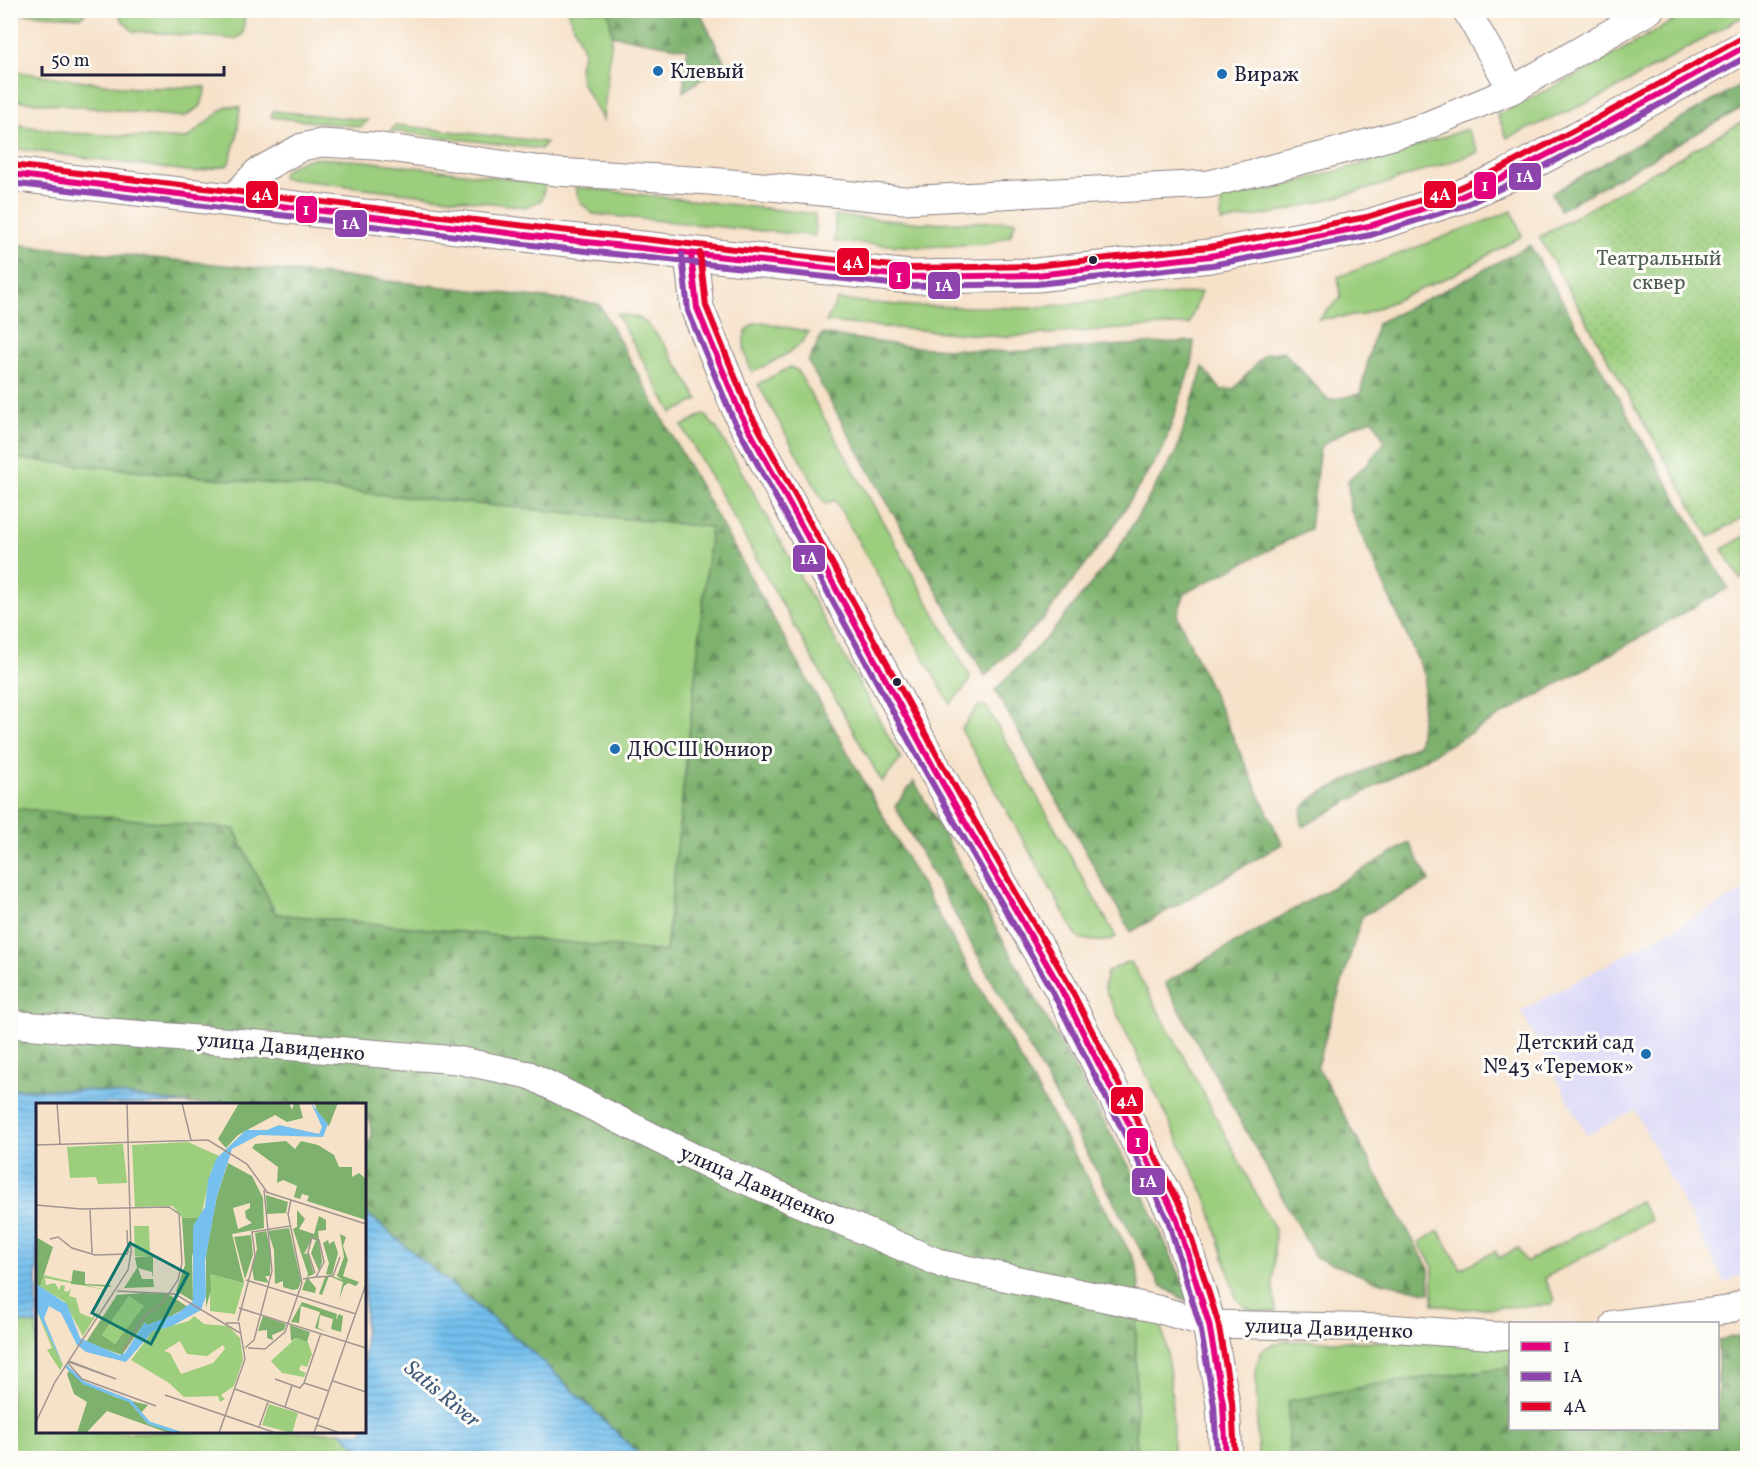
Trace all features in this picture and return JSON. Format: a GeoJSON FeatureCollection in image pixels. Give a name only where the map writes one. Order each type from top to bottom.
{"type":"FeatureCollection","features":[{"type":"Feature","properties":{"kind":"main road"},"geometry":{"type":"LineString","coordinates":[[10,174],[691,254],[910,277],[1036,275],[1210,256],[1369,226],[1460,197],[1598,128],[1748,45]]}},
{"type":"Feature","properties":{"kind":"main road"},"geometry":{"type":"LineString","coordinates":[[691,254],[697,308],[741,415],[935,770],[1060,987],[1176,1217],[1209,1324],[1223,1404],[1226,1458]]}},
{"type":"Feature","properties":{"kind":"street"},"geometry":{"type":"LineString","coordinates":[[1466,10],[1512,90]]}},
{"type":"Feature","properties":{"kind":"street"},"geometry":{"type":"LineString","coordinates":[[230,201],[257,172],[302,147],[321,143],[375,146],[556,172],[710,181],[903,200],[1209,184],[1421,128],[1512,90],[1650,10]]}},
{"type":"Feature","properties":{"kind":"street","name":"улица Давиденко"},"geometry":{"type":"LineString","coordinates":[[10,1024],[457,1060],[529,1075],[709,1165],[942,1264],[1157,1308],[1209,1324],[1387,1328],[1509,1335]]}},
{"type":"Feature","properties":{"kind":"street"},"geometry":{"type":"LineString","coordinates":[[1624,1322],[1728,1310],[1748,1301]]}},
{"type":"Feature","properties":{"kind":"shaded area","name":"Детский сад №43 «Теремок»"},"geometry":{"type":"Polygon","coordinates":[[[1747,889],[1747,1271],[1725,1283],[1635,1110],[1587,1135],[1521,1011],[1747,889]]]}},
{"type":"Feature","properties":{"kind":"green space"},"geometry":{"type":"Polygon","coordinates":[[[119,10],[245,11],[243,34],[235,39],[133,31],[121,19],[119,10]]]}},
{"type":"Feature","properties":{"kind":"green space"},"geometry":{"type":"Polygon","coordinates":[[[10,11],[88,11],[81,17],[11,13],[10,11]]]}},
{"type":"Feature","properties":{"kind":"green space"},"geometry":{"type":"Polygon","coordinates":[[[568,11],[609,11],[612,35],[603,120],[581,82],[579,66],[584,52],[568,11]]]}},
{"type":"Feature","properties":{"kind":"green space"},"geometry":{"type":"Polygon","coordinates":[[[609,11],[699,11],[725,63],[683,92],[687,49],[612,35],[609,11]]]}},
{"type":"Feature","properties":{"kind":"green space"},"geometry":{"type":"Polygon","coordinates":[[[1691,11],[1747,11],[1747,14],[1605,95],[1507,138],[1497,115],[1583,72],[1691,11]]]}},
{"type":"Feature","properties":{"kind":"green space"},"geometry":{"type":"Polygon","coordinates":[[[11,71],[134,88],[206,87],[201,106],[184,117],[11,100],[11,71]]]}},
{"type":"Feature","properties":{"kind":"green space"},"geometry":{"type":"Polygon","coordinates":[[[1747,81],[1747,105],[1560,210],[1552,193],[1747,81]]]}},
{"type":"Feature","properties":{"kind":"green space"},"geometry":{"type":"Polygon","coordinates":[[[227,106],[240,107],[237,136],[228,165],[195,172],[11,148],[11,124],[68,133],[186,139],[227,106]]]}},
{"type":"Feature","properties":{"kind":"green space"},"geometry":{"type":"Polygon","coordinates":[[[273,111],[368,120],[361,127],[271,117],[273,111]]]}},
{"type":"Feature","properties":{"kind":"green space","name":"Театральный сквер"},"geometry":{"type":"Polygon","coordinates":[[[1747,119],[1747,515],[1709,537],[1539,237],[1747,119]]]}},
{"type":"Feature","properties":{"kind":"green space"},"geometry":{"type":"Polygon","coordinates":[[[395,125],[546,142],[541,149],[391,131],[395,125]]]}},
{"type":"Feature","properties":{"kind":"green space"},"geometry":{"type":"Polygon","coordinates":[[[1467,129],[1479,152],[1378,186],[1282,212],[1221,222],[1221,198],[1277,188],[1369,162],[1467,129]]]}},
{"type":"Feature","properties":{"kind":"green space"},"geometry":{"type":"Polygon","coordinates":[[[314,158],[365,161],[545,183],[542,200],[526,207],[282,178],[283,171],[299,162],[314,158]]]}},
{"type":"Feature","properties":{"kind":"green space"},"geometry":{"type":"Polygon","coordinates":[[[575,187],[815,214],[815,236],[593,214],[580,202],[575,187]]]}},
{"type":"Feature","properties":{"kind":"green space"},"geometry":{"type":"Polygon","coordinates":[[[1512,211],[1522,236],[1453,275],[1362,315],[1318,319],[1341,298],[1338,277],[1512,211]]]}},
{"type":"Feature","properties":{"kind":"green space"},"geometry":{"type":"Polygon","coordinates":[[[835,216],[924,223],[1016,221],[1010,236],[986,244],[923,247],[835,242],[835,216]]]}},
{"type":"Feature","properties":{"kind":"green space"},"geometry":{"type":"Polygon","coordinates":[[[11,244],[599,304],[893,834],[1137,1265],[1140,1297],[1136,1326],[1136,1458],[643,1458],[538,1357],[366,1213],[366,1145],[372,1137],[369,1118],[366,1118],[366,1103],[181,1103],[88,1090],[11,1089],[11,808],[234,829],[276,914],[666,952],[711,527],[11,458],[11,244]]]}},
{"type":"Feature","properties":{"kind":"green space"},"geometry":{"type":"Polygon","coordinates":[[[1530,245],[1728,588],[1303,827],[1302,811],[1316,796],[1419,744],[1425,676],[1350,509],[1348,480],[1365,466],[1385,442],[1373,419],[1351,427],[1320,447],[1310,529],[1185,593],[1177,615],[1282,844],[1131,932],[995,690],[1051,633],[1115,554],[1176,452],[1203,367],[1221,390],[1234,389],[1265,354],[1283,351],[1329,400],[1360,394],[1377,323],[1530,245]]]}},
{"type":"Feature","properties":{"kind":"green space"},"geometry":{"type":"Polygon","coordinates":[[[1201,292],[1189,324],[1004,337],[826,322],[837,300],[911,306],[1028,308],[1201,292]]]}},
{"type":"Feature","properties":{"kind":"green space"},"geometry":{"type":"Polygon","coordinates":[[[617,314],[640,319],[655,332],[698,400],[672,413],[617,314]]]}},
{"type":"Feature","properties":{"kind":"green space"},"geometry":{"type":"Polygon","coordinates":[[[762,322],[809,332],[791,351],[752,372],[746,358],[745,335],[753,325],[762,322]]]}},
{"type":"Feature","properties":{"kind":"green space"},"geometry":{"type":"Polygon","coordinates":[[[822,334],[914,347],[1009,352],[1194,341],[1192,363],[1163,449],[1108,535],[1044,618],[985,676],[808,362],[822,334]]]}},
{"type":"Feature","properties":{"kind":"green space"},"geometry":{"type":"Polygon","coordinates":[[[790,367],[797,370],[970,676],[968,684],[950,704],[835,500],[825,504],[758,384],[790,367]]]}},
{"type":"Feature","properties":{"kind":"green space"},"geometry":{"type":"Polygon","coordinates":[[[704,414],[717,429],[751,488],[901,759],[882,782],[682,426],[704,414]]]}},
{"type":"Feature","properties":{"kind":"green space"},"geometry":{"type":"Polygon","coordinates":[[[10,458],[711,527],[666,952],[276,914],[234,829],[11,808],[10,458]]]}},
{"type":"Feature","properties":{"kind":"green space"},"geometry":{"type":"Polygon","coordinates":[[[1747,535],[1747,575],[1740,579],[1722,549],[1747,535]]]}},
{"type":"Feature","properties":{"kind":"green space"},"geometry":{"type":"Polygon","coordinates":[[[979,706],[986,706],[1116,937],[1102,941],[1078,938],[961,729],[979,706]]]}},
{"type":"Feature","properties":{"kind":"green space"},"geometry":{"type":"Polygon","coordinates":[[[914,781],[1139,1184],[1193,1305],[1160,1285],[895,806],[914,781]]]}},
{"type":"Feature","properties":{"kind":"green space"},"geometry":{"type":"Polygon","coordinates":[[[1409,843],[1430,881],[1362,916],[1317,1066],[1429,1269],[1430,1293],[1373,1280],[1315,1257],[1165,983],[1409,843]]]}},
{"type":"Feature","properties":{"kind":"green space"},"geometry":{"type":"Polygon","coordinates":[[[1131,962],[1194,1075],[1275,1230],[1273,1288],[1276,1311],[1253,1311],[1236,1298],[1208,1202],[1104,987],[1107,972],[1131,962]]]}},
{"type":"Feature","properties":{"kind":"green space"},"geometry":{"type":"Polygon","coordinates":[[[1640,1201],[1651,1220],[1544,1278],[1555,1299],[1551,1305],[1463,1309],[1433,1304],[1433,1267],[1419,1242],[1439,1231],[1461,1269],[1495,1251],[1499,1258],[1518,1248],[1526,1262],[1640,1201]]]}},
{"type":"Feature","properties":{"kind":"green space"},"geometry":{"type":"Polygon","coordinates":[[[1139,1304],[1157,1309],[1166,1345],[1171,1383],[1173,1458],[1136,1458],[1136,1326],[1139,1304]]]}},
{"type":"Feature","properties":{"kind":"green space"},"geometry":{"type":"Polygon","coordinates":[[[10,1321],[36,1325],[36,1433],[342,1433],[369,1458],[11,1458],[10,1321]]]}},
{"type":"Feature","properties":{"kind":"green space"},"geometry":{"type":"Polygon","coordinates":[[[1747,1334],[1747,1458],[1289,1458],[1288,1401],[1379,1384],[1509,1367],[1509,1430],[1719,1430],[1719,1340],[1747,1334]]]}},
{"type":"Feature","properties":{"kind":"green space"},"geometry":{"type":"Polygon","coordinates":[[[1285,1341],[1509,1342],[1509,1367],[1379,1384],[1289,1401],[1289,1458],[1258,1458],[1256,1369],[1261,1352],[1285,1341]]]}},
{"type":"Feature","properties":{"kind":"water"},"geometry":{"type":"Polygon","coordinates":[[[11,1089],[88,1090],[181,1103],[36,1103],[36,1325],[11,1321],[11,1089]]]}},
{"type":"Feature","properties":{"kind":"water","name":"Satis River"},"geometry":{"type":"Polygon","coordinates":[[[366,1213],[538,1357],[643,1458],[369,1458],[342,1433],[366,1433],[366,1213]]]}},
{"type":"Feature","properties":{"kind":"transit line","name":"4А"},"geometry":{"type":"LineString","coordinates":[[11,165],[551,229],[910,268],[1035,266],[1209,247],[1367,217],[1457,189],[1594,120],[1744,37]]}},
{"type":"Feature","properties":{"kind":"transit line","name":"1"},"geometry":{"type":"LineString","coordinates":[[10,174],[550,238],[910,277],[1036,275],[1210,256],[1369,226],[1460,197],[1598,128],[1748,45]]}},
{"type":"Feature","properties":{"kind":"transit line","name":"1А"},"geometry":{"type":"LineString","coordinates":[[10,183],[549,247],[909,286],[1037,284],[1212,265],[1371,235],[1463,206],[1602,136],[1748,56]]}},
{"type":"Feature","properties":{"kind":"transit line","name":"4А"},"geometry":{"type":"LineString","coordinates":[[700,253],[706,306],[749,411],[943,766],[1068,983],[1184,1214],[1218,1322],[1232,1402],[1235,1458]]}},
{"type":"Feature","properties":{"kind":"transit line","name":"1"},"geometry":{"type":"LineString","coordinates":[[691,254],[697,308],[741,415],[935,770],[1060,987],[1176,1217],[1209,1324],[1223,1404],[1226,1458]]}},
{"type":"Feature","properties":{"kind":"transit line","name":"1А"},"geometry":{"type":"LineString","coordinates":[[682,255],[688,311],[733,419],[927,774],[1052,991],[1168,1220],[1200,1326],[1214,1405],[1217,1458]]}},
{"type":"Feature","properties":{"kind":"place","name":"Клевый"},"geometry":{"type":"Point","coordinates":[658,71]}},
{"type":"Feature","properties":{"kind":"place","name":"Вираж"},"geometry":{"type":"Point","coordinates":[1222,74]}},
{"type":"Feature","properties":{"kind":"place","name":"ДЮСШ Юниор"},"geometry":{"type":"Point","coordinates":[615,749]}},
{"type":"Feature","properties":{"kind":"place","name":"Детский сад №43 «Теремок»"},"geometry":{"type":"Point","coordinates":[1646,1054]}}]}
